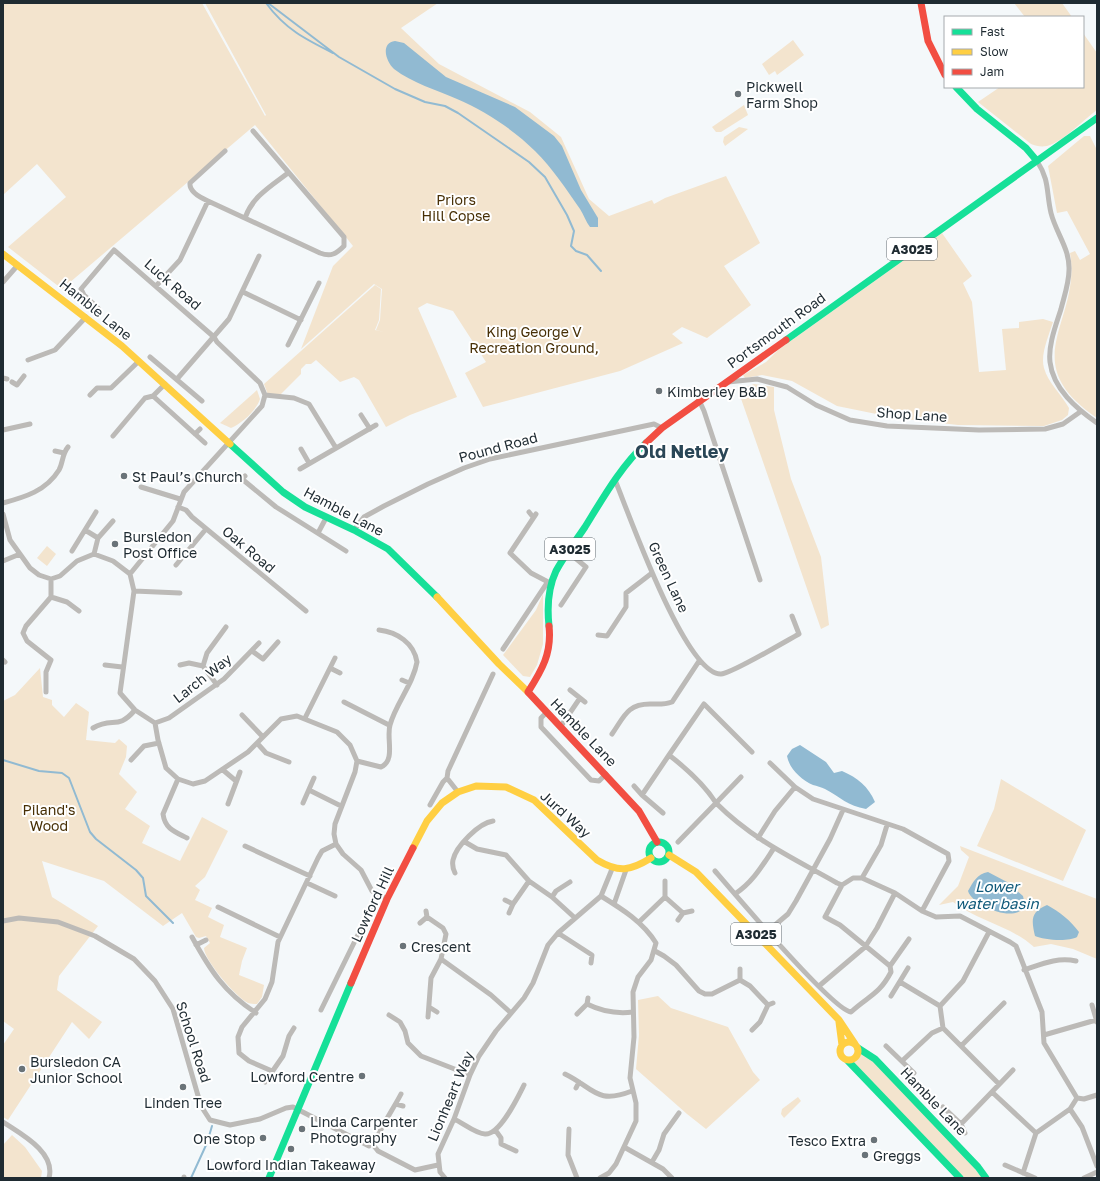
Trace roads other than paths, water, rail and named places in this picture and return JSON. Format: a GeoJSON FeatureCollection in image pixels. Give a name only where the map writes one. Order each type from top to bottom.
{"type":"FeatureCollection","features":[{"type":"Feature","properties":{"kind":"main road"},"geometry":{"type":"LineString","coordinates":[[921,3],[921,14],[929,48],[944,73]]}},
{"type":"Feature","properties":{"kind":"main road"},"geometry":{"type":"LineString","coordinates":[[957,88],[977,109],[1026,148],[1037,161]]}},
{"type":"Feature","properties":{"kind":"main road","name":"Portsmouth Road"},"geometry":{"type":"LineString","coordinates":[[528,692],[543,669],[548,655],[550,638],[547,610],[549,584],[615,480],[637,451],[662,428],[699,400],[728,382],[825,310],[1097,118]]}},
{"type":"Feature","properties":{"kind":"main road","name":"Hamble Lane"},"geometry":{"type":"LineString","coordinates":[[3,254],[86,317],[139,361],[283,492],[305,507],[354,530],[388,549],[606,774],[639,811],[657,842]]}},
{"type":"Feature","properties":{"kind":"main road","name":"Jurd Way"},"geometry":{"type":"LineString","coordinates":[[458,792],[476,786],[506,787],[534,800],[597,860],[612,869],[633,869],[651,858]]}},
{"type":"Feature","properties":{"kind":"main road","name":"Lowford Hill"},"geometry":{"type":"LineString","coordinates":[[296,1109],[387,899],[427,821],[442,803],[458,792]]}},
{"type":"Feature","properties":{"kind":"main road"},"geometry":{"type":"LineString","coordinates":[[657,842],[662,842],[667,846],[669,855],[665,860],[659,862],[651,858],[649,848],[657,842]]}},
{"type":"Feature","properties":{"kind":"main road","name":"Hamble Lane"},"geometry":{"type":"LineString","coordinates":[[669,855],[696,872],[839,1020],[857,1046],[875,1059],[978,1167],[986,1178]]}},
{"type":"Feature","properties":{"kind":"main road"},"geometry":{"type":"LineString","coordinates":[[839,1020],[842,1045],[841,1054],[843,1058],[848,1060],[960,1178]]}},
{"type":"Feature","properties":{"kind":"main road"},"geometry":{"type":"LineString","coordinates":[[842,1045],[850,1042],[857,1046],[858,1053],[856,1058],[848,1060]]}},
{"type":"Feature","properties":{"kind":"main road"},"geometry":{"type":"LineString","coordinates":[[270,1178],[296,1109]]}},
{"type":"Feature","properties":{"kind":"street"},"geometry":{"type":"LineString","coordinates":[[226,151],[190,183],[191,188],[195,193],[208,201],[329,256],[336,254],[344,246],[344,237],[253,131]]}},
{"type":"Feature","properties":{"kind":"street"},"geometry":{"type":"LineString","coordinates":[[1037,161],[1047,181],[1051,213],[1068,257],[1070,271],[1052,342],[1050,362],[1056,382],[1071,402],[1080,412],[1097,423]]}},
{"type":"Feature","properties":{"kind":"street"},"geometry":{"type":"LineString","coordinates":[[245,218],[248,208],[254,201],[288,173]]}},
{"type":"Feature","properties":{"kind":"street"},"geometry":{"type":"LineString","coordinates":[[156,286],[182,257],[208,201]]}},
{"type":"Feature","properties":{"kind":"street","name":"Luck Road"},"geometry":{"type":"LineString","coordinates":[[98,308],[84,295],[81,289],[114,250],[214,337],[217,342],[260,383],[265,395]]}},
{"type":"Feature","properties":{"kind":"street"},"geometry":{"type":"LineString","coordinates":[[177,379],[229,319],[259,256]]}},
{"type":"Feature","properties":{"kind":"street"},"geometry":{"type":"LineString","coordinates":[[3,282],[17,266]]}},
{"type":"Feature","properties":{"kind":"street"},"geometry":{"type":"LineString","coordinates":[[288,345],[319,283]]}},
{"type":"Feature","properties":{"kind":"street"},"geometry":{"type":"LineString","coordinates":[[243,292],[301,320]]}},
{"type":"Feature","properties":{"kind":"street"},"geometry":{"type":"LineString","coordinates":[[28,360],[55,350],[86,317]]}},
{"type":"Feature","properties":{"kind":"street"},"geometry":{"type":"LineString","coordinates":[[150,357],[202,401]]}},
{"type":"Feature","properties":{"kind":"street"},"geometry":{"type":"LineString","coordinates":[[90,395],[97,388],[112,388],[139,361]]}},
{"type":"Feature","properties":{"kind":"street"},"geometry":{"type":"LineString","coordinates":[[7,380],[17,385],[24,376]]}},
{"type":"Feature","properties":{"kind":"street","name":"Shop Lane"},"geometry":{"type":"LineString","coordinates":[[728,382],[757,379],[787,387],[816,406],[850,420],[887,426],[979,430],[1046,429],[1064,424],[1080,412]]}},
{"type":"Feature","properties":{"kind":"street"},"geometry":{"type":"LineString","coordinates":[[113,436],[145,398],[153,396],[165,384]]}},
{"type":"Feature","properties":{"kind":"street"},"geometry":{"type":"LineString","coordinates":[[130,574],[173,521],[180,499],[184,492],[262,406],[265,395],[294,398],[309,404],[336,448]]}},
{"type":"Feature","properties":{"kind":"street"},"geometry":{"type":"LineString","coordinates":[[153,396],[205,443]]}},
{"type":"Feature","properties":{"kind":"street"},"geometry":{"type":"LineString","coordinates":[[699,400],[707,418],[760,580]]}},
{"type":"Feature","properties":{"kind":"street"},"geometry":{"type":"LineString","coordinates":[[361,415],[370,429]]}},
{"type":"Feature","properties":{"kind":"street"},"geometry":{"type":"LineString","coordinates":[[3,430],[30,424]]}},
{"type":"Feature","properties":{"kind":"street","name":"Pound Road"},"geometry":{"type":"LineString","coordinates":[[354,530],[364,517],[428,484],[477,463],[654,424],[662,428]]}},
{"type":"Feature","properties":{"kind":"street"},"geometry":{"type":"LineString","coordinates":[[300,469],[376,425]]}},
{"type":"Feature","properties":{"kind":"street"},"geometry":{"type":"LineString","coordinates":[[195,434],[200,429]]}},
{"type":"Feature","properties":{"kind":"street"},"geometry":{"type":"LineString","coordinates":[[3,503],[32,495],[41,489],[58,470],[64,453],[68,447]]}},
{"type":"Feature","properties":{"kind":"street"},"geometry":{"type":"LineString","coordinates":[[301,449],[309,463]]}},
{"type":"Feature","properties":{"kind":"street"},"geometry":{"type":"LineString","coordinates":[[55,451],[64,453]]}},
{"type":"Feature","properties":{"kind":"street"},"geometry":{"type":"LineString","coordinates":[[245,476],[242,479],[257,493],[276,507],[346,551]]}},
{"type":"Feature","properties":{"kind":"street","name":"Green Lane"},"geometry":{"type":"LineString","coordinates":[[615,480],[659,592],[699,661],[718,674],[722,674],[735,668],[799,634],[792,616]]}},
{"type":"Feature","properties":{"kind":"street"},"geometry":{"type":"LineString","coordinates":[[141,486],[180,499]]}},
{"type":"Feature","properties":{"kind":"street","name":"Oak Road"},"geometry":{"type":"LineString","coordinates":[[178,507],[186,510],[206,529],[306,611]]}},
{"type":"Feature","properties":{"kind":"street"},"geometry":{"type":"LineString","coordinates":[[72,551],[96,512]]}},
{"type":"Feature","properties":{"kind":"street"},"geometry":{"type":"LineString","coordinates":[[503,649],[549,584],[531,573],[510,553],[535,516],[529,512]]}},
{"type":"Feature","properties":{"kind":"street"},"geometry":{"type":"LineString","coordinates":[[3,514],[10,540],[30,568],[39,575],[51,579],[60,576],[77,561],[94,554],[113,561],[130,574],[134,591],[122,667],[120,693],[135,710],[155,723],[166,768],[178,779],[193,784],[205,781],[248,752],[281,719],[297,716],[305,718],[330,728],[344,737],[357,761],[355,772],[335,824],[334,834],[336,844],[343,854],[361,870],[372,891],[387,899]]}},
{"type":"Feature","properties":{"kind":"street"},"geometry":{"type":"LineString","coordinates":[[318,533],[326,518]]}},
{"type":"Feature","properties":{"kind":"street"},"geometry":{"type":"LineString","coordinates":[[94,554],[98,538],[113,520]]}},
{"type":"Feature","properties":{"kind":"street"},"geometry":{"type":"LineString","coordinates":[[176,565],[206,529]]}},
{"type":"Feature","properties":{"kind":"street"},"geometry":{"type":"LineString","coordinates":[[85,530],[98,538]]}},
{"type":"Feature","properties":{"kind":"street"},"geometry":{"type":"LineString","coordinates":[[561,605],[586,567],[568,552]]}},
{"type":"Feature","properties":{"kind":"street"},"geometry":{"type":"LineString","coordinates":[[3,561],[20,554]]}},
{"type":"Feature","properties":{"kind":"street"},"geometry":{"type":"LineString","coordinates":[[598,635],[607,636],[626,607],[626,593],[652,573]]}},
{"type":"Feature","properties":{"kind":"street"},"geometry":{"type":"LineString","coordinates":[[46,692],[46,672],[51,660],[27,641],[23,633],[26,626],[51,596],[51,579]]}},
{"type":"Feature","properties":{"kind":"street"},"geometry":{"type":"LineString","coordinates":[[134,591],[180,593]]}},
{"type":"Feature","properties":{"kind":"street"},"geometry":{"type":"LineString","coordinates":[[51,596],[67,602],[79,611]]}},
{"type":"Feature","properties":{"kind":"street"},"geometry":{"type":"LineString","coordinates":[[202,666],[207,653],[226,627]]}},
{"type":"Feature","properties":{"kind":"street"},"geometry":{"type":"LineString","coordinates":[[357,761],[381,767],[388,762],[390,758],[388,741],[390,725],[416,668],[416,657],[404,640],[393,632],[379,630]]}},
{"type":"Feature","properties":{"kind":"street"},"geometry":{"type":"LineString","coordinates":[[252,651],[263,659],[278,642]]}},
{"type":"Feature","properties":{"kind":"street","name":"Larch Way"},"geometry":{"type":"LineString","coordinates":[[155,723],[169,718],[217,685],[259,643]]}},
{"type":"Feature","properties":{"kind":"street"},"geometry":{"type":"LineString","coordinates":[[305,718],[335,658]]}},
{"type":"Feature","properties":{"kind":"street"},"geometry":{"type":"LineString","coordinates":[[612,734],[633,706],[640,704],[666,704],[672,702],[699,661]]}},
{"type":"Feature","properties":{"kind":"street"},"geometry":{"type":"LineString","coordinates":[[180,665],[189,663],[202,666],[217,685]]}},
{"type":"Feature","properties":{"kind":"street"},"geometry":{"type":"LineString","coordinates":[[105,665],[122,667]]}},
{"type":"Feature","properties":{"kind":"street"},"geometry":{"type":"LineString","coordinates":[[330,668],[340,672]]}},
{"type":"Feature","properties":{"kind":"street"},"geometry":{"type":"LineString","coordinates":[[430,805],[443,782],[447,778],[456,752],[493,678]]}},
{"type":"Feature","properties":{"kind":"street"},"geometry":{"type":"LineString","coordinates":[[402,680],[409,683]]}},
{"type":"Feature","properties":{"kind":"street"},"geometry":{"type":"LineString","coordinates":[[570,690],[585,702]]}},
{"type":"Feature","properties":{"kind":"street"},"geometry":{"type":"LineString","coordinates":[[560,726],[580,698]]}},
{"type":"Feature","properties":{"kind":"street"},"geometry":{"type":"LineString","coordinates":[[344,702],[390,725]]}},
{"type":"Feature","properties":{"kind":"street"},"geometry":{"type":"LineString","coordinates":[[642,795],[704,704],[752,752]]}},
{"type":"Feature","properties":{"kind":"street"},"geometry":{"type":"LineString","coordinates":[[93,728],[101,723],[120,723],[127,719],[135,710]]}},
{"type":"Feature","properties":{"kind":"street"},"geometry":{"type":"LineString","coordinates":[[547,712],[542,718],[541,727],[591,780],[599,781],[606,774]]}},
{"type":"Feature","properties":{"kind":"street"},"geometry":{"type":"LineString","coordinates":[[242,715],[263,737]]}},
{"type":"Feature","properties":{"kind":"street"},"geometry":{"type":"LineString","coordinates":[[131,760],[144,746],[159,743]]}},
{"type":"Feature","properties":{"kind":"street"},"geometry":{"type":"LineString","coordinates":[[257,743],[266,753],[289,762]]}},
{"type":"Feature","properties":{"kind":"street"},"geometry":{"type":"LineString","coordinates":[[670,755],[710,793],[716,803],[737,824],[813,871],[842,885]]}},
{"type":"Feature","properties":{"kind":"street"},"geometry":{"type":"LineString","coordinates":[[770,763],[795,787],[813,799],[910,833],[945,851],[950,858],[949,861],[922,911]]}},
{"type":"Feature","properties":{"kind":"street"},"geometry":{"type":"LineString","coordinates":[[223,770],[236,781]]}},
{"type":"Feature","properties":{"kind":"street"},"geometry":{"type":"LineString","coordinates":[[228,804],[240,772]]}},
{"type":"Feature","properties":{"kind":"street"},"geometry":{"type":"LineString","coordinates":[[678,842],[741,777]]}},
{"type":"Feature","properties":{"kind":"street"},"geometry":{"type":"LineString","coordinates":[[303,803],[314,778]]}},
{"type":"Feature","properties":{"kind":"street"},"geometry":{"type":"LineString","coordinates":[[447,778],[458,792]]}},
{"type":"Feature","properties":{"kind":"street"},"geometry":{"type":"LineString","coordinates":[[178,779],[164,809],[164,820],[171,830],[187,838]]}},
{"type":"Feature","properties":{"kind":"street"},"geometry":{"type":"LineString","coordinates":[[634,786],[663,813]]}},
{"type":"Feature","properties":{"kind":"street"},"geometry":{"type":"LineString","coordinates":[[758,838],[775,811],[795,787]]}},
{"type":"Feature","properties":{"kind":"street"},"geometry":{"type":"LineString","coordinates":[[309,790],[341,806]]}},
{"type":"Feature","properties":{"kind":"street"},"geometry":{"type":"LineString","coordinates":[[768,931],[784,917],[796,901],[830,839],[842,810]]}},
{"type":"Feature","properties":{"kind":"street"},"geometry":{"type":"LineString","coordinates":[[455,873],[450,866],[456,853],[480,826],[493,821]]}},
{"type":"Feature","properties":{"kind":"street"},"geometry":{"type":"LineString","coordinates":[[862,878],[881,845],[887,825]]}},
{"type":"Feature","properties":{"kind":"street"},"geometry":{"type":"LineString","coordinates":[[465,842],[477,849],[506,855],[529,882],[552,897],[575,918]]}},
{"type":"Feature","properties":{"kind":"street"},"geometry":{"type":"LineString","coordinates":[[272,1071],[249,1061],[239,1053],[238,1036],[242,1027],[256,1013],[265,999],[272,982],[275,958],[280,937],[322,851],[336,844]]}},
{"type":"Feature","properties":{"kind":"street"},"geometry":{"type":"LineString","coordinates":[[245,846],[310,876]]}},
{"type":"Feature","properties":{"kind":"street"},"geometry":{"type":"LineString","coordinates":[[735,894],[746,887],[756,877],[774,848]]}},
{"type":"Feature","properties":{"kind":"street"},"geometry":{"type":"LineString","coordinates":[[600,1178],[610,1173],[624,1147],[636,1117],[636,1103],[632,1091],[630,1068],[634,1037],[634,984],[651,960],[655,952],[656,943],[650,933],[639,922],[602,896],[612,869]]}},
{"type":"Feature","properties":{"kind":"street"},"geometry":{"type":"LineString","coordinates":[[614,904],[626,870]]}},
{"type":"Feature","properties":{"kind":"street"},"geometry":{"type":"LineString","coordinates":[[715,871],[819,986],[847,1012],[851,1012],[861,1003],[872,997],[885,984],[891,972],[890,966],[840,925],[825,917],[842,885],[853,878],[862,878],[895,892],[922,911],[936,917],[960,916],[1016,946],[1024,970],[1042,1012],[1044,1043],[1076,1098]]}},
{"type":"Feature","properties":{"kind":"street"},"geometry":{"type":"LineString","coordinates":[[639,922],[665,897],[665,881]]}},
{"type":"Feature","properties":{"kind":"street"},"geometry":{"type":"LineString","coordinates":[[509,913],[513,904],[529,882]]}},
{"type":"Feature","properties":{"kind":"street"},"geometry":{"type":"LineString","coordinates":[[552,897],[562,883],[570,882]]}},
{"type":"Feature","properties":{"kind":"street"},"geometry":{"type":"LineString","coordinates":[[307,883],[335,896]]}},
{"type":"Feature","properties":{"kind":"street"},"geometry":{"type":"LineString","coordinates":[[819,986],[865,947],[877,928],[895,892]]}},
{"type":"Feature","properties":{"kind":"street"},"geometry":{"type":"LineString","coordinates":[[321,1010],[378,894]]}},
{"type":"Feature","properties":{"kind":"street","name":"Lionheart Way"},"geometry":{"type":"LineString","coordinates":[[438,1165],[438,1154],[454,1119],[470,1074],[479,1056],[524,998],[533,983],[548,945],[558,933],[602,896]]}},
{"type":"Feature","properties":{"kind":"street"},"geometry":{"type":"LineString","coordinates":[[665,897],[683,913]]}},
{"type":"Feature","properties":{"kind":"street"},"geometry":{"type":"LineString","coordinates":[[505,900],[513,904]]}},
{"type":"Feature","properties":{"kind":"street"},"geometry":{"type":"LineString","coordinates":[[218,907],[280,937]]}},
{"type":"Feature","properties":{"kind":"street"},"geometry":{"type":"LineString","coordinates":[[239,918],[242,911]]}},
{"type":"Feature","properties":{"kind":"street"},"geometry":{"type":"LineString","coordinates":[[426,911],[427,917],[443,928],[446,934],[441,959],[430,978],[428,1017]]}},
{"type":"Feature","properties":{"kind":"street"},"geometry":{"type":"LineString","coordinates":[[678,920],[683,913],[692,911]]}},
{"type":"Feature","properties":{"kind":"street"},"geometry":{"type":"LineString","coordinates":[[420,923],[427,917]]}},
{"type":"Feature","properties":{"kind":"street","name":"School Road"},"geometry":{"type":"LineString","coordinates":[[3,920],[19,918],[58,922],[95,936],[134,959],[155,981],[173,1009],[201,1106],[210,1120],[230,1124],[260,1119],[286,1108],[296,1109]]}},
{"type":"Feature","properties":{"kind":"street"},"geometry":{"type":"LineString","coordinates":[[940,1006],[963,981],[989,932]]}},
{"type":"Feature","properties":{"kind":"street"},"geometry":{"type":"LineString","coordinates":[[558,933],[594,954],[591,963]]}},
{"type":"Feature","properties":{"kind":"street"},"geometry":{"type":"LineString","coordinates":[[192,937],[206,963],[226,989],[236,999],[256,1013]]}},
{"type":"Feature","properties":{"kind":"street"},"geometry":{"type":"LineString","coordinates":[[890,966],[909,939]]}},
{"type":"Feature","properties":{"kind":"street"},"geometry":{"type":"LineString","coordinates":[[196,945],[206,940]]}},
{"type":"Feature","properties":{"kind":"street"},"geometry":{"type":"LineString","coordinates":[[655,952],[664,956],[676,965],[699,992],[705,994],[712,994],[740,980]]}},
{"type":"Feature","properties":{"kind":"street"},"geometry":{"type":"LineString","coordinates":[[441,959],[491,995],[511,1013]]}},
{"type":"Feature","properties":{"kind":"street"},"geometry":{"type":"LineString","coordinates":[[1024,970],[1052,961],[1065,959],[1076,961]]}},
{"type":"Feature","properties":{"kind":"street"},"geometry":{"type":"LineString","coordinates":[[891,996],[908,968]]}},
{"type":"Feature","properties":{"kind":"street"},"geometry":{"type":"LineString","coordinates":[[740,969],[740,980]]}},
{"type":"Feature","properties":{"kind":"street"},"geometry":{"type":"LineString","coordinates":[[740,980],[750,986],[770,1004],[760,1022],[752,1030]]}},
{"type":"Feature","properties":{"kind":"street"},"geometry":{"type":"LineString","coordinates":[[900,982],[940,1006]]}},
{"type":"Feature","properties":{"kind":"street"},"geometry":{"type":"LineString","coordinates":[[577,1014],[588,1001],[603,1010],[623,1013],[633,1012]]}},
{"type":"Feature","properties":{"kind":"street"},"geometry":{"type":"LineString","coordinates":[[961,1046],[1004,1003]]}},
{"type":"Feature","properties":{"kind":"street"},"geometry":{"type":"LineString","coordinates":[[1044,1035],[1097,1021],[1092,1005]]}},
{"type":"Feature","properties":{"kind":"street"},"geometry":{"type":"LineString","coordinates":[[940,1006],[943,1028],[999,1084]]}},
{"type":"Feature","properties":{"kind":"street"},"geometry":{"type":"LineString","coordinates":[[429,1007],[437,1012]]}},
{"type":"Feature","properties":{"kind":"street"},"geometry":{"type":"LineString","coordinates":[[389,1015],[400,1022],[405,1031],[408,1044],[420,1056],[470,1074]]}},
{"type":"Feature","properties":{"kind":"street"},"geometry":{"type":"LineString","coordinates":[[264,1082],[283,1056],[289,1036],[294,1028]]}},
{"type":"Feature","properties":{"kind":"street"},"geometry":{"type":"LineString","coordinates":[[902,1061],[932,1033],[943,1028]]}},
{"type":"Feature","properties":{"kind":"street"},"geometry":{"type":"LineString","coordinates":[[886,1046],[914,1073]]}},
{"type":"Feature","properties":{"kind":"street"},"geometry":{"type":"LineString","coordinates":[[961,1124],[1013,1070]]}},
{"type":"Feature","properties":{"kind":"street"},"geometry":{"type":"LineString","coordinates":[[565,1074],[580,1082],[592,1091],[608,1097],[614,1097],[632,1091]]}},
{"type":"Feature","properties":{"kind":"street"},"geometry":{"type":"LineString","coordinates":[[576,1088],[580,1082]]}},
{"type":"Feature","properties":{"kind":"street"},"geometry":{"type":"LineString","coordinates":[[454,1119],[485,1134],[496,1131],[522,1095],[524,1085]]}},
{"type":"Feature","properties":{"kind":"street"},"geometry":{"type":"LineString","coordinates":[[992,1092],[1036,1133]]}},
{"type":"Feature","properties":{"kind":"street"},"geometry":{"type":"LineString","coordinates":[[400,1094],[396,1104],[374,1141],[374,1146],[378,1151],[415,1170],[438,1165],[440,1172],[445,1178]]}},
{"type":"Feature","properties":{"kind":"street"},"geometry":{"type":"LineString","coordinates":[[1076,1098],[1084,1099],[1097,1095]]}},
{"type":"Feature","properties":{"kind":"street"},"geometry":{"type":"LineString","coordinates":[[1023,1173],[1036,1133],[1070,1109],[1076,1098]]}},
{"type":"Feature","properties":{"kind":"street"},"geometry":{"type":"LineString","coordinates":[[396,1104],[404,1106]]}},
{"type":"Feature","properties":{"kind":"street"},"geometry":{"type":"LineString","coordinates":[[943,1106],[961,1124],[965,1133]]}},
{"type":"Feature","properties":{"kind":"street"},"geometry":{"type":"LineString","coordinates":[[296,1109],[370,1146]]}},
{"type":"Feature","properties":{"kind":"street"},"geometry":{"type":"LineString","coordinates":[[1070,1109],[1082,1127],[1097,1166]]}},
{"type":"Feature","properties":{"kind":"street"},"geometry":{"type":"LineString","coordinates":[[652,1162],[659,1150],[664,1134],[679,1113]]}},
{"type":"Feature","properties":{"kind":"street"},"geometry":{"type":"LineString","coordinates":[[3,1122],[28,1139],[40,1150],[49,1167],[49,1178]]}},
{"type":"Feature","properties":{"kind":"street"},"geometry":{"type":"LineString","coordinates":[[568,1129],[568,1155],[577,1178]]}},
{"type":"Feature","properties":{"kind":"street"},"geometry":{"type":"LineString","coordinates":[[496,1131],[501,1138],[502,1152]]}},
{"type":"Feature","properties":{"kind":"street"},"geometry":{"type":"LineString","coordinates":[[501,1144],[516,1151]]}},
{"type":"Feature","properties":{"kind":"street"},"geometry":{"type":"LineString","coordinates":[[624,1147],[663,1169],[672,1178]]}},
{"type":"Feature","properties":{"kind":"street"},"geometry":{"type":"LineString","coordinates":[[1005,1165],[1035,1178]]}},
{"type":"Feature","properties":{"kind":"street"},"geometry":{"type":"LineString","coordinates":[[1084,1178],[1097,1172]]}},
{"type":"Feature","properties":{"kind":"water"},"geometry":{"type":"Polygon","coordinates":[[[395,41],[404,43],[446,77],[515,107],[554,136],[562,146],[581,190],[598,218],[598,227],[590,227],[580,209],[542,158],[518,136],[478,109],[417,82],[394,69],[387,58],[386,49],[390,42],[395,41]]]}},
{"type":"Feature","properties":{"kind":"water"},"geometry":{"type":"Polygon","coordinates":[[[800,745],[826,762],[834,773],[842,771],[858,780],[866,787],[875,802],[866,809],[860,808],[825,789],[804,780],[790,765],[787,756],[792,749],[800,745]]]}},
{"type":"Feature","properties":{"kind":"water","name":"Lower water basin"},"geometry":{"type":"Polygon","coordinates":[[[988,872],[1007,882],[1023,896],[1023,906],[1019,911],[1001,913],[980,904],[972,898],[968,891],[978,877],[988,872]]]}},
{"type":"Feature","properties":{"kind":"water"},"geometry":{"type":"Polygon","coordinates":[[[1047,905],[1060,913],[1072,924],[1079,932],[1077,937],[1068,940],[1056,940],[1044,939],[1035,936],[1033,921],[1035,913],[1047,905]]]}},
{"type":"Feature","properties":{"kind":"waterway"},"geometry":{"type":"LineString","coordinates":[[266,3],[288,27],[313,43],[333,53]]}},
{"type":"Feature","properties":{"kind":"waterway"},"geometry":{"type":"LineString","coordinates":[[268,3],[339,57],[395,89],[425,102],[445,106],[458,113],[529,162],[545,177],[567,215],[574,231],[571,246],[576,251],[587,255],[601,271]]}},
{"type":"Feature","properties":{"kind":"waterway"},"geometry":{"type":"LineString","coordinates":[[3,760],[39,771],[62,773],[69,778],[90,832],[96,839],[136,870],[143,878],[146,896],[173,923]]}},
{"type":"Feature","properties":{"kind":"waterway"},"geometry":{"type":"LineString","coordinates":[[191,1178],[207,1143],[212,1126]]}},
{"type":"Feature","properties":{"kind":"place","name":"Pickwell Farm Shop"},"geometry":{"type":"Point","coordinates":[738,94]}},
{"type":"Feature","properties":{"kind":"place","name":"Kimberley B&B"},"geometry":{"type":"Point","coordinates":[659,391]}},
{"type":"Feature","properties":{"kind":"place","name":"St Paul’s Church"},"geometry":{"type":"Point","coordinates":[124,476]}},
{"type":"Feature","properties":{"kind":"place","name":"Bursledon Post Office"},"geometry":{"type":"Point","coordinates":[115,544]}},
{"type":"Feature","properties":{"kind":"place","name":"Crescent"},"geometry":{"type":"Point","coordinates":[403,946]}},
{"type":"Feature","properties":{"kind":"place","name":"Bursledon CA Junior School"},"geometry":{"type":"Point","coordinates":[22,1069]}},
{"type":"Feature","properties":{"kind":"place","name":"Lowford Centre"},"geometry":{"type":"Point","coordinates":[362,1076]}},
{"type":"Feature","properties":{"kind":"place","name":"Linden Tree"},"geometry":{"type":"Point","coordinates":[183,1087]}},
{"type":"Feature","properties":{"kind":"place","name":"Linda Carpenter Photography"},"geometry":{"type":"Point","coordinates":[302,1129]}},
{"type":"Feature","properties":{"kind":"place","name":"One Stop"},"geometry":{"type":"Point","coordinates":[263,1138]}},
{"type":"Feature","properties":{"kind":"place","name":"Tesco Extra"},"geometry":{"type":"Point","coordinates":[874,1140]}},
{"type":"Feature","properties":{"kind":"place","name":"Lowford Indian Takeaway"},"geometry":{"type":"Point","coordinates":[291,1149]}},
{"type":"Feature","properties":{"kind":"place","name":"Greggs"},"geometry":{"type":"Point","coordinates":[865,1155]}},
{"type":"Feature","properties":{"kind":"district","name":"Old Netley"},"geometry":{"type":"Point","coordinates":[682,451]}},
{"type":"Feature","properties":{"kind":"park label","name":"Priors Hill Copse"},"geometry":{"type":"Point","coordinates":[456,208]}},
{"type":"Feature","properties":{"kind":"park label","name":"King George V Recreation Ground,"},"geometry":{"type":"Point","coordinates":[534,340]}},
{"type":"Feature","properties":{"kind":"park label","name":"Piland's Wood"},"geometry":{"type":"Point","coordinates":[49,818]}}]}
